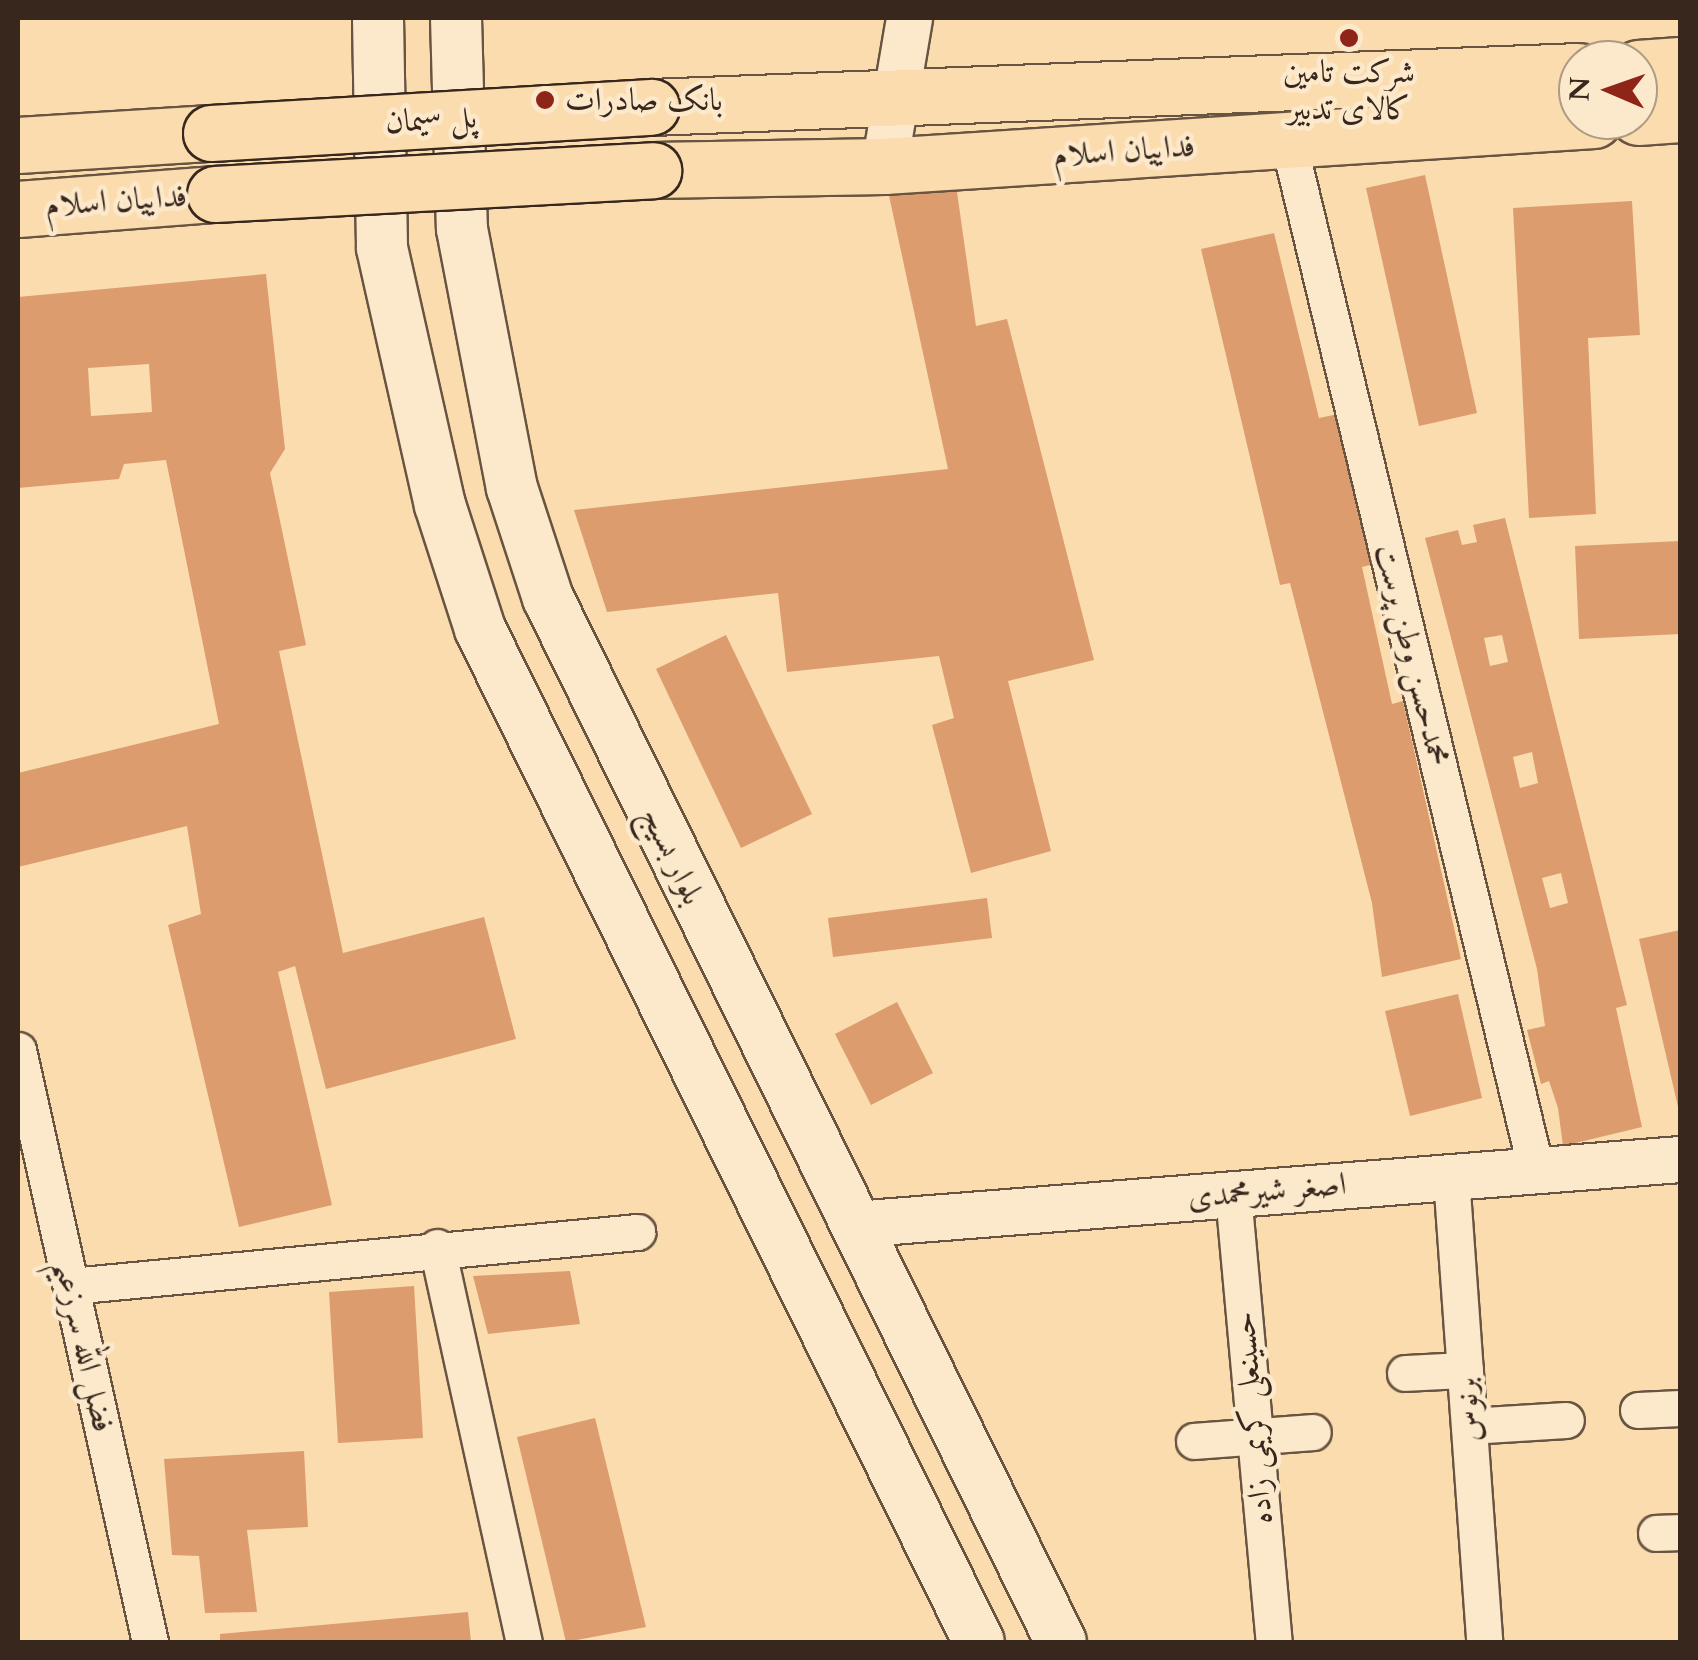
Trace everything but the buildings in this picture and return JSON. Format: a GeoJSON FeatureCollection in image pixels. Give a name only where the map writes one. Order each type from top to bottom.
{"type":"FeatureCollection","features":[{"type":"Feature","properties":{"kind":"main road"},"geometry":{"type":"LineString","coordinates":[[378,18],[382,248],[440,504],[480,629],[979,1642]]}},
{"type":"Feature","properties":{"kind":"main road","name":"بلوار بسیج"},"geometry":{"type":"LineString","coordinates":[[456,18],[462,228],[524,525],[594,699],[1061,1642]]}},
{"type":"Feature","properties":{"kind":"main road","name":"فداییان اسلام"},"geometry":{"type":"LineString","coordinates":[[650,107],[1558,72]]}},
{"type":"Feature","properties":{"kind":"main road","name":"پل سیمان"},"geometry":{"type":"LineString","coordinates":[[211,133],[650,107]]}},
{"type":"Feature","properties":{"kind":"main road","name":"فداییان اسلام"},"geometry":{"type":"LineString","coordinates":[[653,170],[884,166],[1558,122]]}},
{"type":"Feature","properties":{"kind":"main road","name":"فداییان اسلام"},"geometry":{"type":"LineString","coordinates":[[18,144],[211,133]]}},
{"type":"Feature","properties":{"kind":"main road","name":"پل سیمان"},"geometry":{"type":"LineString","coordinates":[[214,194],[653,170]]}},
{"type":"Feature","properties":{"kind":"main road","name":"فداییان اسلام"},"geometry":{"type":"LineString","coordinates":[[18,209],[214,194]]}},
{"type":"Feature","properties":{"kind":"street"},"geometry":{"type":"LineString","coordinates":[[884,166],[891,98],[909,18]]}},
{"type":"Feature","properties":{"kind":"street","name":"محمدحسن وطن پرست"},"geometry":{"type":"LineString","coordinates":[[1288,140],[1536,1170]]}},
{"type":"Feature","properties":{"kind":"street","name":"فضل الله سرزعیم"},"geometry":{"type":"LineString","coordinates":[[18,1050],[150,1642]]}},
{"type":"Feature","properties":{"kind":"street","name":"اصغر شیرمحمدی"},"geometry":{"type":"LineString","coordinates":[[854,1224],[1680,1159]]}},
{"type":"Feature","properties":{"kind":"street","name":"برنوس"},"geometry":{"type":"LineString","coordinates":[[1451,1177],[1484,1642]]}},
{"type":"Feature","properties":{"kind":"street","name":"حسینعلی کریمی زاده"},"geometry":{"type":"LineString","coordinates":[[1233,1194],[1274,1642]]}},
{"type":"Feature","properties":{"kind":"street"},"geometry":{"type":"LineString","coordinates":[[70,1286],[438,1247],[637,1232]]}},
{"type":"Feature","properties":{"kind":"street"},"geometry":{"type":"LineString","coordinates":[[438,1247],[524,1642]]}},
{"type":"Feature","properties":{"kind":"street"},"geometry":{"type":"LineString","coordinates":[[1405,1373],[1465,1370]]}},
{"type":"Feature","properties":{"kind":"street"},"geometry":{"type":"LineString","coordinates":[[1638,1410],[1680,1408]]}},
{"type":"Feature","properties":{"kind":"street"},"geometry":{"type":"LineString","coordinates":[[1469,1426],[1566,1420]]}},
{"type":"Feature","properties":{"kind":"street"},"geometry":{"type":"LineString","coordinates":[[1194,1440],[1314,1432]]}},
{"type":"Feature","properties":{"kind":"place","name":"شرکت تامین کالای تدبیر"},"geometry":{"type":"Point","coordinates":[1349,38]}},
{"type":"Feature","properties":{"kind":"place","name":"بانک صادرات"},"geometry":{"type":"Point","coordinates":[545,100]}}]}
